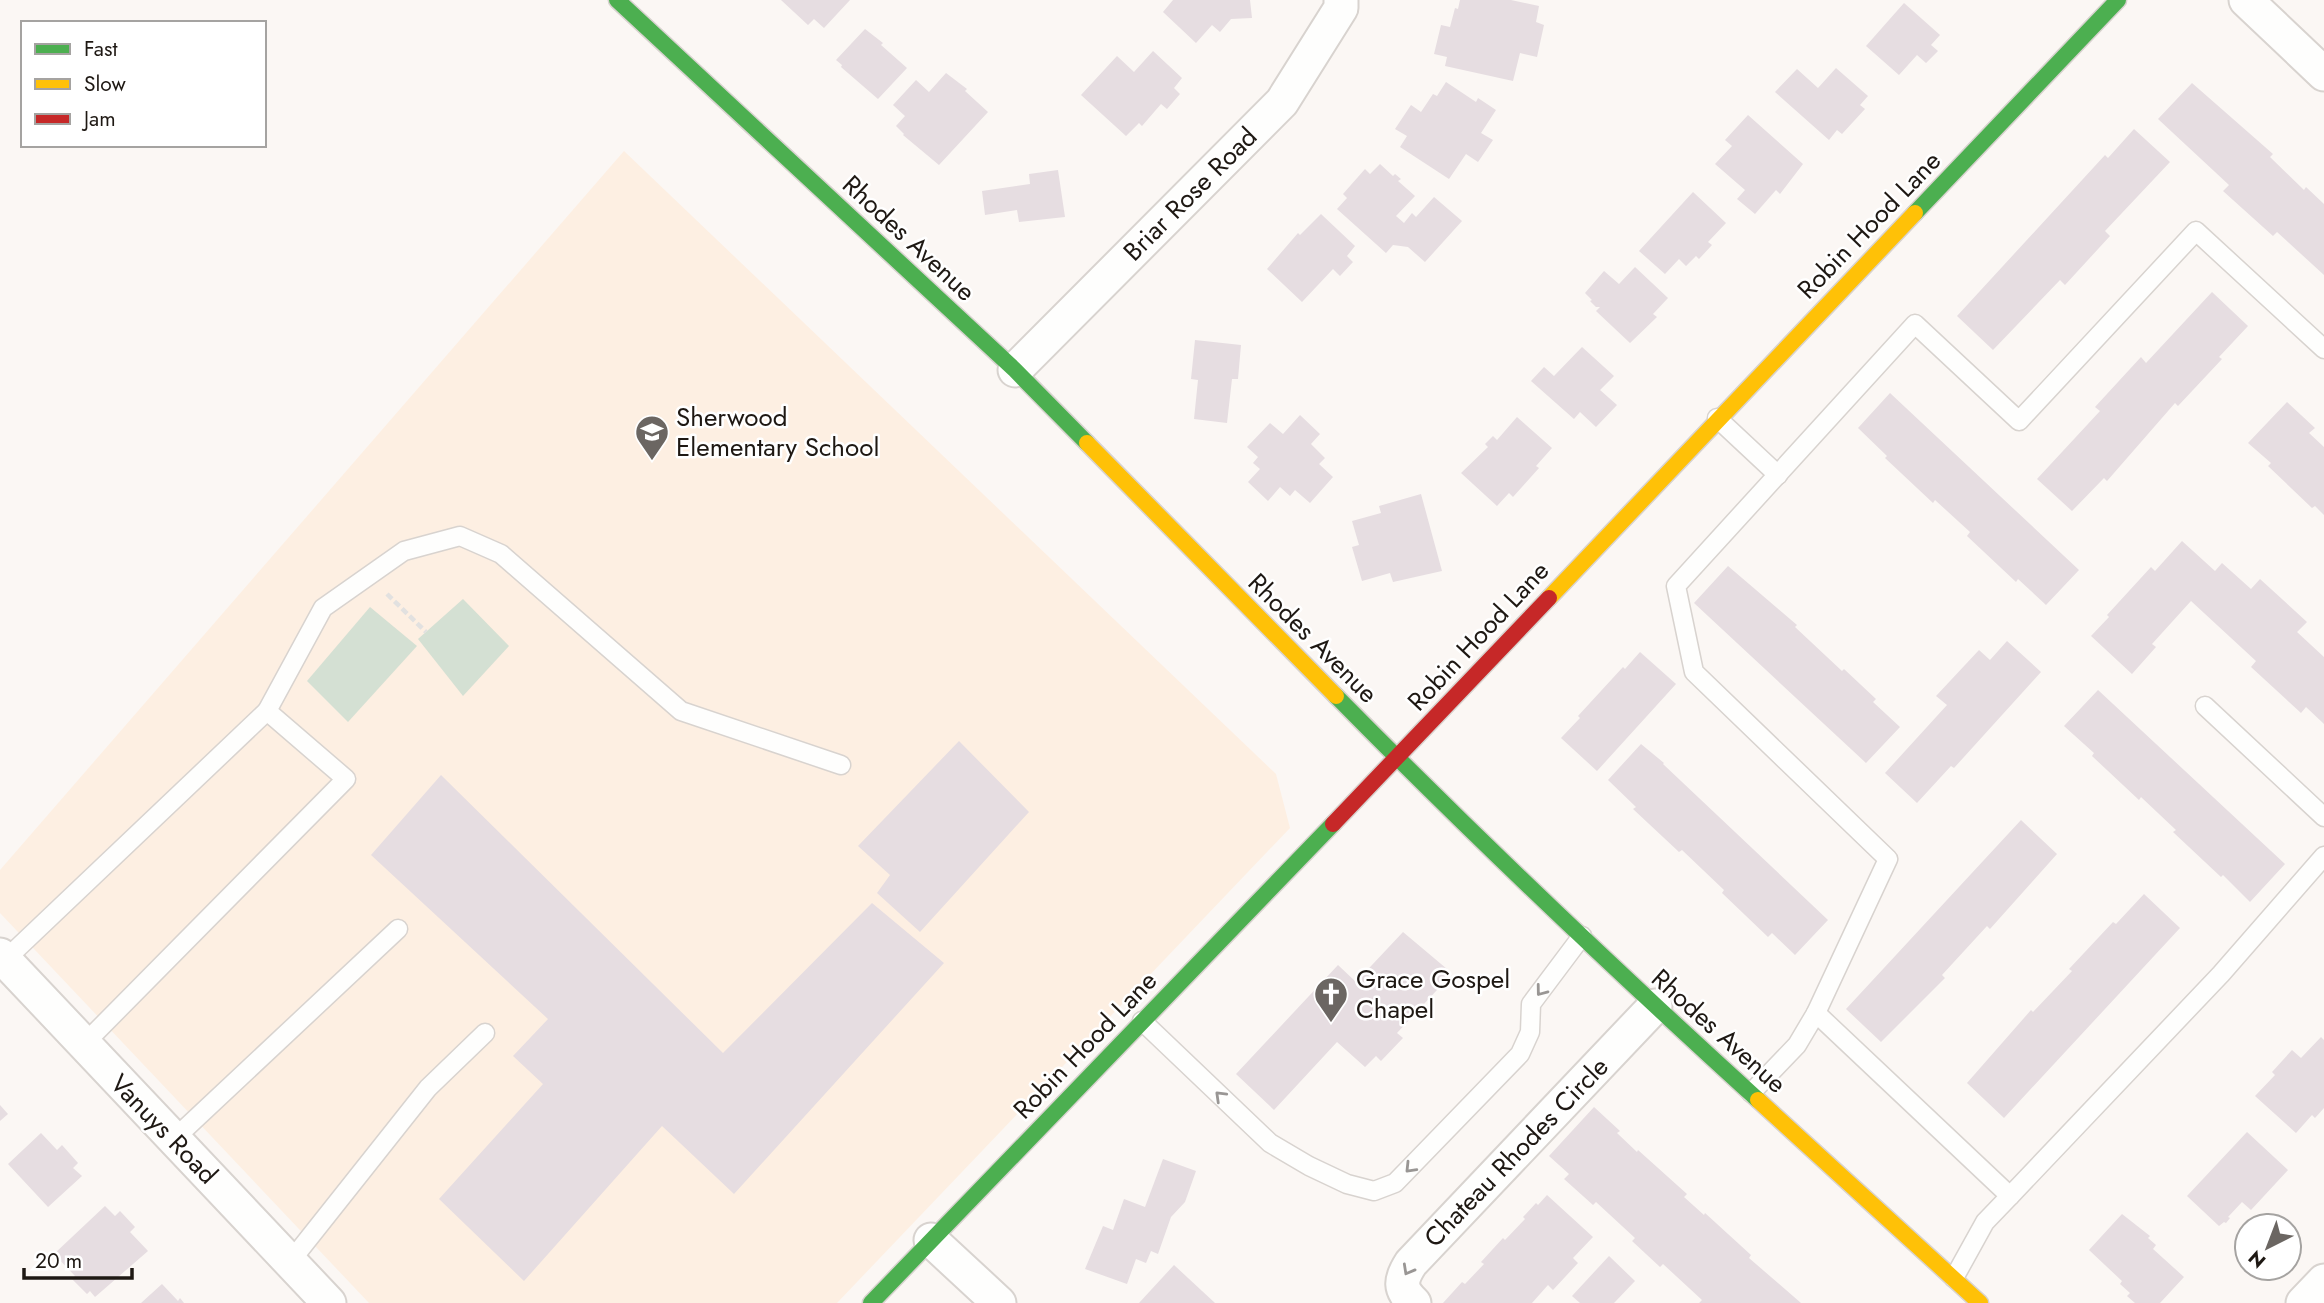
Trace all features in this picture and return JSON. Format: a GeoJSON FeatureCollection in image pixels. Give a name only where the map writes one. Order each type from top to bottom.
{"type":"FeatureCollection","features":[{"type":"Feature","properties":{"kind":"main road","name":"Rhodes Avenue"},"geometry":{"type":"LineString","coordinates":[[617,0],[1015,370],[1396,758],[1960,1292]]}},
{"type":"Feature","properties":{"kind":"main road","name":"Robin Hood Lane"},"geometry":{"type":"LineString","coordinates":[[871,1303],[1396,758],[2118,0]]}},
{"type":"Feature","properties":{"kind":"street","name":"Briar Rose Road"},"geometry":{"type":"LineString","coordinates":[[1015,370],[1282,102],[1341,8],[1340,0]]}},
{"type":"Feature","properties":{"kind":"street"},"geometry":{"type":"LineString","coordinates":[[2246,0],[2324,74]]}},
{"type":"Feature","properties":{"kind":"street","name":"Vanuys Road"},"geometry":{"type":"LineString","coordinates":[[3,958],[329,1303]]}},
{"type":"Feature","properties":{"kind":"street","name":"Chateau Rhodes Circle"},"geometry":{"type":"LineString","coordinates":[[1414,1303],[1401,1286],[1403,1275],[1410,1263],[1655,1006]]}},
{"type":"Feature","properties":{"kind":"street"},"geometry":{"type":"LineString","coordinates":[[931,1240],[999,1303]]}},
{"type":"Feature","properties":{"kind":"street"},"geometry":{"type":"LineString","coordinates":[[2304,1303],[2324,1281]]}},
{"type":"Feature","properties":{"kind":"lane"},"geometry":{"type":"LineString","coordinates":[[1751,1093],[1797,1045],[1816,1013],[1888,859],[1694,672],[1676,586],[1915,324],[2020,421],[2196,231],[2324,349]]}},
{"type":"Feature","properties":{"kind":"lane"},"geometry":{"type":"LineString","coordinates":[[1717,418],[1778,475]]}},
{"type":"Feature","properties":{"kind":"lane"},"geometry":{"type":"LineString","coordinates":[[3,958],[267,711],[323,608],[404,551],[460,536],[501,554],[681,711],[841,765]]}},
{"type":"Feature","properties":{"kind":"lane"},"geometry":{"type":"LineString","coordinates":[[2205,706],[2324,817]]}},
{"type":"Feature","properties":{"kind":"lane"},"geometry":{"type":"LineString","coordinates":[[84,1044],[346,779],[267,711]]}},
{"type":"Feature","properties":{"kind":"lane"},"geometry":{"type":"LineString","coordinates":[[1960,1292],[1985,1222],[2221,974],[2324,856]]}},
{"type":"Feature","properties":{"kind":"lane"},"geometry":{"type":"LineString","coordinates":[[174,1139],[398,929]]}},
{"type":"Feature","properties":{"kind":"lane"},"geometry":{"type":"LineString","coordinates":[[1142,1021],[1270,1143],[1347,1184],[1374,1191],[1395,1183],[1520,1054],[1530,1032],[1531,1004],[1582,936]]}},
{"type":"Feature","properties":{"kind":"lane"},"geometry":{"type":"LineString","coordinates":[[1816,1013],[2010,1196]]}},
{"type":"Feature","properties":{"kind":"lane"},"geometry":{"type":"LineString","coordinates":[[290,1262],[428,1088],[485,1033]]}},
{"type":"Feature","properties":{"kind":"path"},"geometry":{"type":"LineString","coordinates":[[368,576],[426,632]]}},
{"type":"Feature","properties":{"kind":"shaded area","name":"Sherwood Elementary School"},"geometry":{"type":"Polygon","coordinates":[[[624,151],[1276,774],[1290,828],[837,1303],[369,1303],[0,913],[0,870],[624,151]]]}},
{"type":"Feature","properties":{"kind":"green space"},"geometry":{"type":"Polygon","coordinates":[[[463,599],[509,646],[463,696],[418,639],[463,599]]]}},
{"type":"Feature","properties":{"kind":"green space"},"geometry":{"type":"Polygon","coordinates":[[[370,607],[417,646],[348,722],[307,681],[370,607]]]}},
{"type":"Feature","properties":{"kind":"building"},"geometry":{"type":"Polygon","coordinates":[[[781,0],[850,0],[824,28],[814,19],[808,25],[781,0]]]}},
{"type":"Feature","properties":{"kind":"building"},"geometry":{"type":"Polygon","coordinates":[[[1173,0],[1250,0],[1252,18],[1231,19],[1220,32],[1212,25],[1196,43],[1163,12],[1173,0]]]}},
{"type":"Feature","properties":{"kind":"building"},"geometry":{"type":"Polygon","coordinates":[[[1460,0],[1511,0],[1539,6],[1536,22],[1544,25],[1537,57],[1520,53],[1513,81],[1445,66],[1447,57],[1434,54],[1441,25],[1450,27],[1460,0]]]}},
{"type":"Feature","properties":{"kind":"building"},"geometry":{"type":"Polygon","coordinates":[[[1904,3],[1940,35],[1931,45],[1938,51],[1926,63],[1917,55],[1899,75],[1866,46],[1904,3]]]}},
{"type":"Feature","properties":{"kind":"building"},"geometry":{"type":"Polygon","coordinates":[[[865,29],[907,68],[878,99],[836,60],[865,29]]]}},
{"type":"Feature","properties":{"kind":"building"},"geometry":{"type":"Polygon","coordinates":[[[1153,51],[1182,78],[1174,88],[1180,94],[1167,109],[1161,104],[1142,126],[1139,123],[1126,136],[1081,95],[1117,56],[1134,72],[1153,51]]]}},
{"type":"Feature","properties":{"kind":"building"},"geometry":{"type":"Polygon","coordinates":[[[1836,68],[1868,96],[1860,105],[1865,109],[1842,134],[1837,130],[1829,140],[1775,92],[1797,69],[1818,88],[1836,68]]]}},
{"type":"Feature","properties":{"kind":"building"},"geometry":{"type":"Polygon","coordinates":[[[946,73],[967,89],[965,91],[988,112],[939,165],[896,126],[905,116],[893,105],[916,80],[929,92],[946,73]]]}},
{"type":"Feature","properties":{"kind":"building"},"geometry":{"type":"Polygon","coordinates":[[[1446,82],[1476,102],[1478,98],[1496,110],[1481,133],[1493,140],[1478,162],[1466,154],[1449,179],[1400,147],[1407,136],[1395,129],[1411,105],[1421,112],[1433,94],[1437,96],[1446,82]]]}},
{"type":"Feature","properties":{"kind":"building"},"geometry":{"type":"Polygon","coordinates":[[[2192,83],[2273,154],[2270,157],[2304,190],[2306,187],[2324,204],[2324,275],[2277,232],[2273,236],[2223,191],[2229,185],[2158,119],[2192,83]]]}},
{"type":"Feature","properties":{"kind":"building"},"geometry":{"type":"Polygon","coordinates":[[[1748,115],[1803,164],[1780,194],[1776,190],[1755,214],[1737,199],[1745,190],[1715,164],[1732,146],[1725,140],[1748,115]]]}},
{"type":"Feature","properties":{"kind":"building"},"geometry":{"type":"Polygon","coordinates":[[[2134,129],[2170,162],[2105,231],[2110,236],[2065,285],[2060,280],[1993,350],[1957,316],[2105,155],[2108,158],[2134,129]]]}},
{"type":"Feature","properties":{"kind":"building"},"geometry":{"type":"Polygon","coordinates":[[[1380,164],[1393,176],[1395,174],[1401,179],[1398,181],[1415,196],[1396,216],[1404,223],[1412,213],[1416,217],[1434,197],[1462,221],[1425,262],[1408,247],[1393,245],[1386,253],[1337,209],[1347,198],[1343,194],[1365,169],[1370,174],[1380,164]]]}},
{"type":"Feature","properties":{"kind":"building"},"geometry":{"type":"Polygon","coordinates":[[[1058,170],[1065,217],[1019,222],[1017,210],[985,215],[982,191],[1030,184],[1029,174],[1058,170]]]}},
{"type":"Feature","properties":{"kind":"building"},"geometry":{"type":"Polygon","coordinates":[[[1693,192],[1726,223],[1708,242],[1712,245],[1699,259],[1696,256],[1686,266],[1679,259],[1665,274],[1639,251],[1693,192]]]}},
{"type":"Feature","properties":{"kind":"building"},"geometry":{"type":"Polygon","coordinates":[[[1321,214],[1355,246],[1347,256],[1353,262],[1340,276],[1333,269],[1302,302],[1267,269],[1298,233],[1300,235],[1321,214]]]}},
{"type":"Feature","properties":{"kind":"building"},"geometry":{"type":"Polygon","coordinates":[[[1635,267],[1668,298],[1653,314],[1657,317],[1630,343],[1596,311],[1600,307],[1596,307],[1585,293],[1604,271],[1619,284],[1635,267]]]}},
{"type":"Feature","properties":{"kind":"building"},"geometry":{"type":"Polygon","coordinates":[[[2212,292],[2248,326],[2219,357],[2222,359],[2178,406],[2175,403],[2107,481],[2104,478],[2072,511],[2037,479],[2100,411],[2095,407],[2141,357],[2146,363],[2212,292]]]}},
{"type":"Feature","properties":{"kind":"building"},"geometry":{"type":"Polygon","coordinates":[[[1195,340],[1241,345],[1238,379],[1232,379],[1227,423],[1194,419],[1198,380],[1191,379],[1195,340]]]}},
{"type":"Feature","properties":{"kind":"building"},"geometry":{"type":"Polygon","coordinates":[[[1582,347],[1614,376],[1600,390],[1617,405],[1596,427],[1580,412],[1574,419],[1531,381],[1544,367],[1554,376],[1582,347]]]}},
{"type":"Feature","properties":{"kind":"building"},"geometry":{"type":"Polygon","coordinates":[[[1890,393],[2079,570],[2046,605],[2018,579],[2016,582],[1967,536],[1970,532],[1935,500],[1933,503],[1885,458],[1887,456],[1858,428],[1890,393]]]}},
{"type":"Feature","properties":{"kind":"building"},"geometry":{"type":"Polygon","coordinates":[[[2287,402],[2315,428],[2309,433],[2324,447],[2324,515],[2315,506],[2312,508],[2268,466],[2271,463],[2248,443],[2287,402]]]}},
{"type":"Feature","properties":{"kind":"building"},"geometry":{"type":"Polygon","coordinates":[[[1300,415],[1320,434],[1311,444],[1325,458],[1319,464],[1333,477],[1310,503],[1295,490],[1290,496],[1280,487],[1268,501],[1248,482],[1260,469],[1253,463],[1258,457],[1247,447],[1270,423],[1283,434],[1300,415]]]}},
{"type":"Feature","properties":{"kind":"building"},"geometry":{"type":"Polygon","coordinates":[[[1517,417],[1552,448],[1536,466],[1539,468],[1513,497],[1509,493],[1497,506],[1461,473],[1488,447],[1485,444],[1493,436],[1497,440],[1517,417]]]}},
{"type":"Feature","properties":{"kind":"building"},"geometry":{"type":"Polygon","coordinates":[[[1421,494],[1442,571],[1393,582],[1390,573],[1362,581],[1352,547],[1359,545],[1352,521],[1381,513],[1379,506],[1421,494]]]}},
{"type":"Feature","properties":{"kind":"building"},"geometry":{"type":"Polygon","coordinates":[[[2182,541],[2215,571],[2222,563],[2251,589],[2260,579],[2307,622],[2297,632],[2324,657],[2324,724],[2306,707],[2301,713],[2251,667],[2256,661],[2191,601],[2152,644],[2156,647],[2132,674],[2091,636],[2151,567],[2155,571],[2182,541]]]}},
{"type":"Feature","properties":{"kind":"building"},"geometry":{"type":"Polygon","coordinates":[[[1728,566],[1797,625],[1795,627],[1876,699],[1873,702],[1900,727],[1866,763],[1694,603],[1728,566]]]}},
{"type":"Feature","properties":{"kind":"building"},"geometry":{"type":"Polygon","coordinates":[[[2007,641],[2041,672],[1954,768],[1951,766],[1917,803],[1885,773],[1947,705],[1936,696],[1979,650],[1990,660],[2007,641]]]}},
{"type":"Feature","properties":{"kind":"building"},"geometry":{"type":"Polygon","coordinates":[[[1640,652],[1676,684],[1597,771],[1561,738],[1623,667],[1625,669],[1640,652]]]}},
{"type":"Feature","properties":{"kind":"building"},"geometry":{"type":"Polygon","coordinates":[[[2098,690],[2285,864],[2250,902],[2173,832],[2176,830],[2141,797],[2139,800],[2092,756],[2094,753],[2064,726],[2098,690]]]}},
{"type":"Feature","properties":{"kind":"building"},"geometry":{"type":"Polygon","coordinates":[[[959,741],[1029,812],[920,932],[877,893],[890,875],[858,846],[959,741]]]}},
{"type":"Feature","properties":{"kind":"building"},"geometry":{"type":"Polygon","coordinates":[[[1641,744],[1828,920],[1795,955],[1772,933],[1768,937],[1682,850],[1679,852],[1633,809],[1636,807],[1608,780],[1641,744]]]}},
{"type":"Feature","properties":{"kind":"building"},"geometry":{"type":"Polygon","coordinates":[[[441,775],[723,1053],[872,903],[944,963],[734,1194],[662,1126],[524,1281],[439,1199],[543,1084],[513,1056],[548,1019],[371,855],[441,775]]]}},
{"type":"Feature","properties":{"kind":"building"},"geometry":{"type":"Polygon","coordinates":[[[2021,820],[2057,854],[1990,929],[1987,926],[1942,975],[1945,978],[1881,1042],[1846,1009],[2021,820]]]}},
{"type":"Feature","properties":{"kind":"building"},"geometry":{"type":"Polygon","coordinates":[[[2144,894],[2180,928],[2004,1118],[1967,1083],[2031,1010],[2033,1012],[2072,971],[2069,969],[2113,922],[2116,924],[2144,894]]]}},
{"type":"Feature","properties":{"kind":"building"},"geometry":{"type":"Polygon","coordinates":[[[1403,932],[1447,969],[1450,976],[1397,1033],[1403,1038],[1381,1061],[1376,1056],[1365,1067],[1337,1042],[1274,1110],[1236,1074],[1338,965],[1356,982],[1403,932]]]}},
{"type":"Feature","properties":{"kind":"building"},"geometry":{"type":"Polygon","coordinates":[[[2321,1037],[2324,1040],[2324,1108],[2315,1118],[2312,1115],[2296,1133],[2255,1096],[2275,1075],[2272,1072],[2292,1050],[2301,1058],[2321,1037]]]}},
{"type":"Feature","properties":{"kind":"building"},"geometry":{"type":"Polygon","coordinates":[[[0,1105],[8,1114],[0,1121],[0,1105]]]}},
{"type":"Feature","properties":{"kind":"building"},"geometry":{"type":"Polygon","coordinates":[[[1594,1107],[1620,1131],[1617,1133],[1637,1152],[1638,1150],[1687,1194],[1684,1197],[1704,1215],[1705,1213],[1751,1255],[1749,1258],[1801,1303],[1699,1303],[1702,1300],[1663,1264],[1660,1267],[1632,1241],[1635,1238],[1596,1202],[1593,1205],[1564,1179],[1569,1174],[1549,1156],[1594,1107]]]}},
{"type":"Feature","properties":{"kind":"building"},"geometry":{"type":"Polygon","coordinates":[[[2247,1132],[2288,1170],[2251,1210],[2242,1202],[2226,1223],[2219,1226],[2187,1196],[2247,1132]]]}},
{"type":"Feature","properties":{"kind":"building"},"geometry":{"type":"Polygon","coordinates":[[[41,1133],[57,1150],[62,1145],[78,1163],[73,1168],[82,1176],[48,1207],[8,1164],[41,1133]]]}},
{"type":"Feature","properties":{"kind":"building"},"geometry":{"type":"Polygon","coordinates":[[[1163,1159],[1196,1171],[1185,1202],[1171,1217],[1158,1254],[1151,1251],[1146,1263],[1136,1259],[1127,1284],[1085,1269],[1103,1226],[1113,1230],[1124,1199],[1145,1207],[1163,1159]]]}},
{"type":"Feature","properties":{"kind":"building"},"geometry":{"type":"Polygon","coordinates":[[[1547,1195],[1593,1237],[1573,1258],[1578,1263],[1553,1290],[1548,1285],[1532,1303],[1443,1303],[1462,1282],[1465,1284],[1503,1238],[1505,1240],[1536,1203],[1538,1205],[1547,1195]]]}},
{"type":"Feature","properties":{"kind":"building"},"geometry":{"type":"Polygon","coordinates":[[[105,1206],[115,1216],[120,1211],[135,1227],[130,1232],[148,1251],[95,1297],[90,1291],[87,1294],[72,1279],[75,1276],[54,1254],[105,1206]]]}},
{"type":"Feature","properties":{"kind":"building"},"geometry":{"type":"Polygon","coordinates":[[[2122,1214],[2150,1236],[2148,1238],[2156,1245],[2153,1249],[2184,1277],[2160,1303],[2135,1303],[2127,1296],[2130,1293],[2120,1284],[2122,1281],[2089,1250],[2122,1214]]]}},
{"type":"Feature","properties":{"kind":"building"},"geometry":{"type":"Polygon","coordinates":[[[1609,1256],[1635,1281],[1614,1303],[1580,1303],[1572,1296],[1609,1256]]]}},
{"type":"Feature","properties":{"kind":"building"},"geometry":{"type":"Polygon","coordinates":[[[1174,1265],[1215,1303],[1139,1303],[1174,1265]]]}},
{"type":"Feature","properties":{"kind":"building"},"geometry":{"type":"Polygon","coordinates":[[[162,1284],[178,1301],[180,1298],[184,1303],[141,1303],[162,1284]]]}},
{"type":"Feature","properties":{"kind":"traffic: fast"},"geometry":{"type":"LineString","coordinates":[[617,0],[1015,370],[1087,443]]}},
{"type":"Feature","properties":{"kind":"traffic: fast"},"geometry":{"type":"LineString","coordinates":[[1915,213],[2118,0]]}},
{"type":"Feature","properties":{"kind":"traffic: fast"},"geometry":{"type":"LineString","coordinates":[[1336,696],[1544,901],[1758,1100]]}},
{"type":"Feature","properties":{"kind":"traffic: fast"},"geometry":{"type":"LineString","coordinates":[[871,1303],[1333,824]]}},
{"type":"Feature","properties":{"kind":"traffic: slow"},"geometry":{"type":"LineString","coordinates":[[1549,598],[1915,213]]}},
{"type":"Feature","properties":{"kind":"traffic: slow"},"geometry":{"type":"LineString","coordinates":[[1087,443],[1336,696]]}},
{"type":"Feature","properties":{"kind":"traffic: slow"},"geometry":{"type":"LineString","coordinates":[[1758,1100],[1980,1303]]}},
{"type":"Feature","properties":{"kind":"traffic: jam"},"geometry":{"type":"LineString","coordinates":[[1333,824],[1549,598]]}},
{"type":"Feature","properties":{"kind":"place","name":"Sherwood Elementary School"},"geometry":{"type":"Point","coordinates":[652,462]}},
{"type":"Feature","properties":{"kind":"place","name":"Grace Gospel Chapel"},"geometry":{"type":"Point","coordinates":[1331,1024]}}]}
